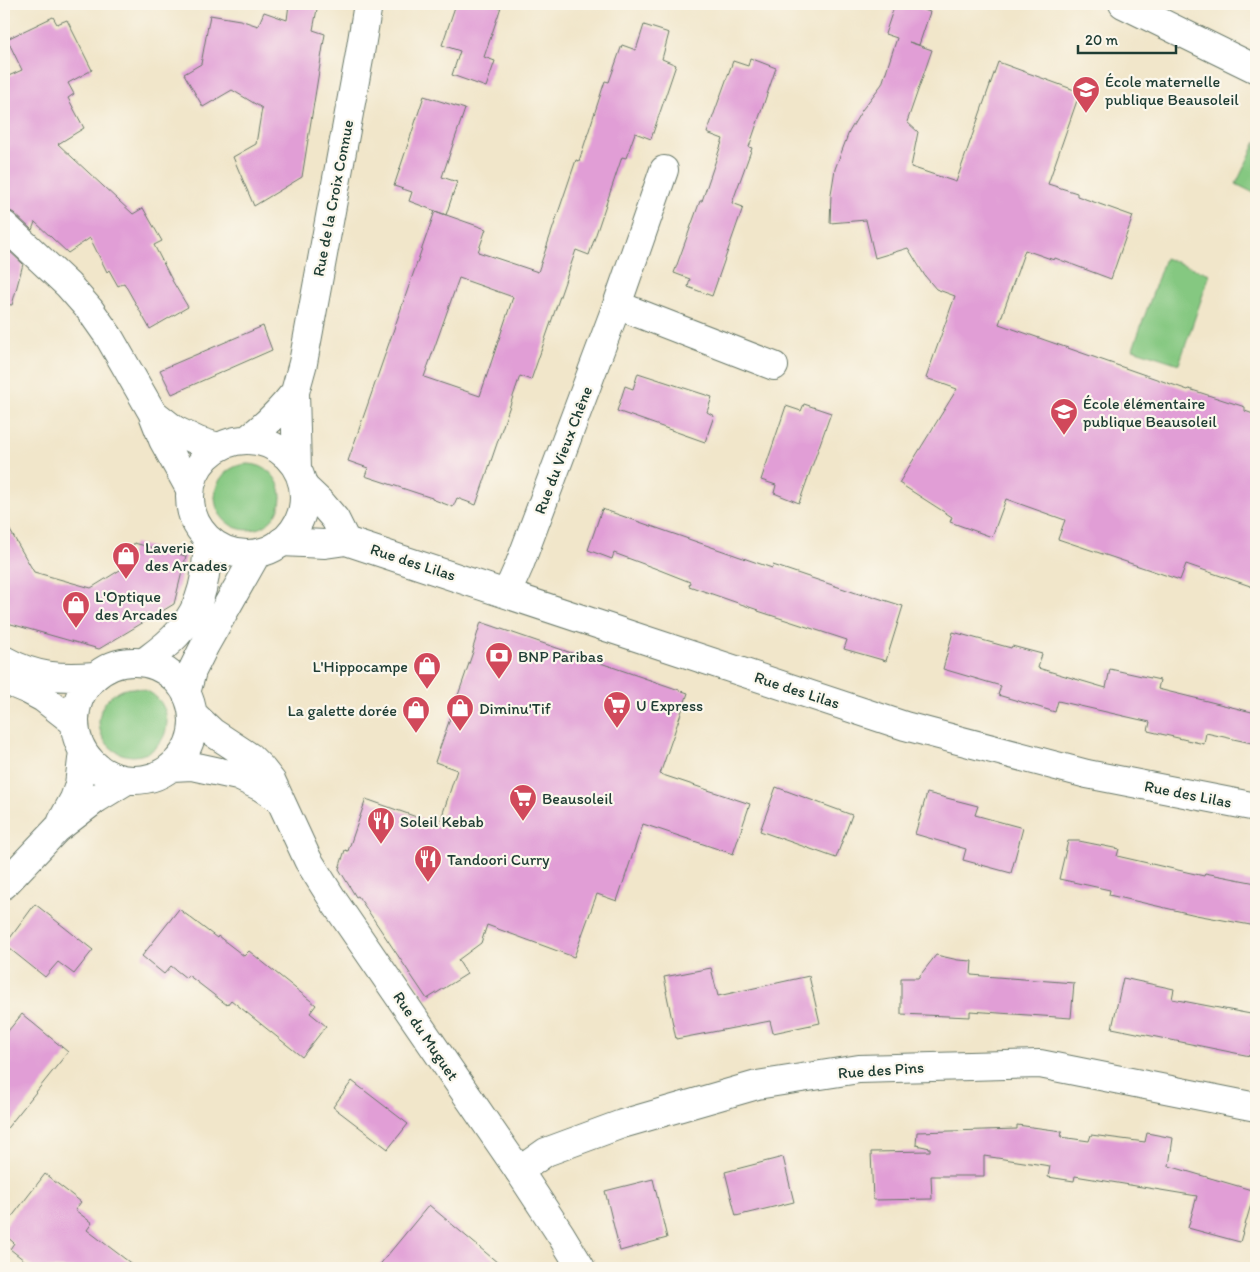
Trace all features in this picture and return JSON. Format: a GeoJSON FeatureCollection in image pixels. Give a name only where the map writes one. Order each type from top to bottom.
{"type":"FeatureCollection","features":[{"type":"Feature","properties":{"kind":"street","name":"Rue de la Croix Connue"},"geometry":{"type":"LineString","coordinates":[[300,478],[288,457],[277,447],[248,439],[233,441],[218,447],[204,458],[195,473],[190,489],[191,507],[196,524],[208,538],[222,548],[240,553],[257,553],[270,550],[282,542],[293,532],[300,518],[304,503],[300,478],[296,392],[303,363],[368,4]]}},
{"type":"Feature","properties":{"kind":"street"},"geometry":{"type":"LineString","coordinates":[[1123,4],[1256,69]]}},
{"type":"Feature","properties":{"kind":"street","name":"Rue du Vieux Chêne"},"geometry":{"type":"LineString","coordinates":[[507,593],[519,566],[617,305],[664,170]]}},
{"type":"Feature","properties":{"kind":"street"},"geometry":{"type":"LineString","coordinates":[[4,225],[68,285],[90,310],[109,337],[152,412],[163,440],[190,489]]}},
{"type":"Feature","properties":{"kind":"street"},"geometry":{"type":"LineString","coordinates":[[617,305],[774,366]]}},
{"type":"Feature","properties":{"kind":"street","name":"Rue de la Croix Connue"},"geometry":{"type":"LineString","coordinates":[[248,439],[282,410],[296,392]]}},
{"type":"Feature","properties":{"kind":"street"},"geometry":{"type":"LineString","coordinates":[[152,412],[175,430],[198,441],[218,447]]}},
{"type":"Feature","properties":{"kind":"street"},"geometry":{"type":"LineString","coordinates":[[300,478],[335,519],[346,541]]}},
{"type":"Feature","properties":{"kind":"street"},"geometry":{"type":"LineString","coordinates":[[144,662],[169,642],[188,622],[201,596],[206,579],[208,538]]}},
{"type":"Feature","properties":{"kind":"street","name":"Rue des Lilas"},"geometry":{"type":"LineString","coordinates":[[282,542],[325,544],[346,541],[905,726],[1087,774],[1256,808]]}},
{"type":"Feature","properties":{"kind":"street"},"geometry":{"type":"LineString","coordinates":[[190,704],[179,682],[157,666],[144,662],[118,664],[105,669],[86,686],[76,710],[77,738],[91,762],[102,771],[114,777],[127,780],[140,781],[151,779],[172,767],[182,757],[190,744],[193,730],[190,704],[192,671],[257,553]]}},
{"type":"Feature","properties":{"kind":"street"},"geometry":{"type":"LineString","coordinates":[[4,660],[14,666],[49,676],[70,678],[95,676]]}},
{"type":"Feature","properties":{"kind":"street"},"geometry":{"type":"LineString","coordinates":[[4,680],[43,698],[75,723]]}},
{"type":"Feature","properties":{"kind":"street","name":"Rue du Muguet"},"geometry":{"type":"LineString","coordinates":[[190,704],[212,732],[250,757],[262,768],[272,782],[308,860],[335,903],[519,1171],[581,1268]]}},
{"type":"Feature","properties":{"kind":"street"},"geometry":{"type":"LineString","coordinates":[[4,885],[57,829],[74,799],[79,785],[83,751]]}},
{"type":"Feature","properties":{"kind":"street"},"geometry":{"type":"LineString","coordinates":[[172,767],[192,766],[238,776],[261,787],[279,799]]}},
{"type":"Feature","properties":{"kind":"street"},"geometry":{"type":"LineString","coordinates":[[57,829],[96,799],[127,780]]}},
{"type":"Feature","properties":{"kind":"street","name":"Rue des Pins"},"geometry":{"type":"LineString","coordinates":[[519,1171],[546,1152],[622,1124],[757,1085],[859,1069],[1040,1064],[1256,1107]]}},
{"type":"Feature","properties":{"kind":"green space"},"geometry":{"type":"Polygon","coordinates":[[[1256,142],[1256,194],[1236,184],[1256,142]]]}},
{"type":"Feature","properties":{"kind":"green space"},"geometry":{"type":"Polygon","coordinates":[[[1165,258],[1210,274],[1179,364],[1133,349],[1165,258]]]}},
{"type":"Feature","properties":{"kind":"green space"},"geometry":{"type":"Polygon","coordinates":[[[241,464],[255,464],[267,469],[276,478],[281,490],[279,510],[272,521],[255,530],[241,530],[229,525],[220,516],[215,504],[215,490],[220,478],[229,469],[241,464]]]}},
{"type":"Feature","properties":{"kind":"green space"},"geometry":{"type":"Polygon","coordinates":[[[133,688],[146,691],[157,698],[164,709],[167,722],[164,735],[157,746],[146,753],[133,756],[120,753],[109,746],[102,735],[99,722],[102,709],[109,698],[120,691],[133,688]]]}},
{"type":"Feature","properties":{"kind":"building"},"geometry":{"type":"Polygon","coordinates":[[[289,4],[318,4],[313,30],[325,34],[302,177],[254,206],[233,157],[256,144],[262,108],[232,90],[203,107],[184,74],[201,64],[210,15],[240,20],[258,26],[264,12],[287,20],[289,4]]]}},
{"type":"Feature","properties":{"kind":"building"},"geometry":{"type":"Polygon","coordinates":[[[456,4],[502,4],[484,57],[495,61],[486,87],[452,75],[460,51],[442,45],[456,4]]]}},
{"type":"Feature","properties":{"kind":"building"},"geometry":{"type":"Polygon","coordinates":[[[895,4],[907,4],[930,12],[919,45],[909,42],[932,50],[907,122],[918,132],[911,167],[956,182],[998,62],[1080,92],[1048,184],[1077,193],[1077,196],[1133,216],[1111,279],[1055,258],[1054,260],[1025,250],[999,324],[1188,390],[1245,407],[1245,411],[1256,415],[1256,588],[1186,564],[1180,580],[1058,539],[1065,520],[1006,499],[992,537],[950,522],[952,517],[899,483],[957,389],[926,378],[955,296],[936,289],[925,276],[908,248],[875,258],[866,220],[830,223],[831,194],[835,169],[849,132],[862,110],[882,84],[897,38],[885,34],[895,4]]]}},
{"type":"Feature","properties":{"kind":"building"},"geometry":{"type":"Polygon","coordinates":[[[53,17],[57,24],[67,20],[92,70],[68,83],[74,94],[68,98],[84,128],[58,144],[133,214],[143,208],[162,241],[154,245],[188,307],[150,329],[124,283],[118,286],[109,270],[107,272],[90,238],[68,253],[35,222],[32,230],[14,213],[4,210],[4,78],[22,70],[7,39],[53,17]]]}},
{"type":"Feature","properties":{"kind":"building"},"geometry":{"type":"Polygon","coordinates":[[[644,25],[669,33],[662,59],[676,65],[651,139],[635,133],[626,158],[622,157],[589,255],[576,250],[531,380],[520,376],[476,505],[457,498],[453,507],[432,498],[365,476],[368,468],[348,461],[435,211],[486,229],[478,252],[538,272],[576,160],[579,161],[605,81],[609,82],[622,45],[636,50],[644,25]],[[459,278],[424,377],[480,396],[513,297],[459,278]]]}},
{"type":"Feature","properties":{"kind":"building"},"geometry":{"type":"Polygon","coordinates":[[[750,58],[776,68],[749,147],[752,148],[732,203],[743,207],[712,296],[688,287],[690,279],[674,273],[700,201],[702,201],[723,139],[707,133],[733,61],[748,66],[750,58]]]}},
{"type":"Feature","properties":{"kind":"building"},"geometry":{"type":"Polygon","coordinates":[[[424,96],[465,109],[442,177],[457,182],[446,215],[409,201],[412,192],[394,186],[424,96]]]}},
{"type":"Feature","properties":{"kind":"building"},"geometry":{"type":"Polygon","coordinates":[[[4,246],[23,264],[12,305],[4,304],[4,246]]]}},
{"type":"Feature","properties":{"kind":"building"},"geometry":{"type":"Polygon","coordinates":[[[263,326],[272,350],[172,394],[160,370],[263,326]]]}},
{"type":"Feature","properties":{"kind":"building"},"geometry":{"type":"Polygon","coordinates":[[[638,373],[712,397],[707,412],[714,416],[705,442],[617,411],[625,386],[633,389],[638,373]]]}},
{"type":"Feature","properties":{"kind":"building"},"geometry":{"type":"Polygon","coordinates":[[[804,404],[831,413],[799,503],[774,493],[776,485],[761,480],[786,406],[801,411],[804,404]]]}},
{"type":"Feature","properties":{"kind":"building"},"geometry":{"type":"Polygon","coordinates":[[[602,509],[772,568],[773,565],[862,595],[862,593],[903,606],[886,661],[844,649],[847,640],[689,586],[690,582],[657,569],[614,553],[612,559],[588,550],[602,509]]]}},
{"type":"Feature","properties":{"kind":"building"},"geometry":{"type":"Polygon","coordinates":[[[4,520],[34,572],[91,588],[128,565],[134,543],[186,556],[174,604],[99,649],[4,622],[4,520]]]}},
{"type":"Feature","properties":{"kind":"building"},"geometry":{"type":"Polygon","coordinates":[[[481,622],[688,693],[660,774],[750,804],[733,854],[643,824],[617,901],[597,894],[574,957],[487,925],[481,943],[458,960],[467,974],[427,999],[358,896],[356,897],[339,869],[345,850],[348,851],[366,799],[439,825],[457,770],[435,762],[474,649],[481,622]]]}},
{"type":"Feature","properties":{"kind":"building"},"geometry":{"type":"Polygon","coordinates":[[[953,632],[1011,648],[1012,646],[1042,654],[1038,668],[1106,688],[1110,669],[1160,680],[1158,689],[1256,713],[1256,744],[1206,733],[1204,744],[1148,731],[1150,722],[1058,701],[1055,712],[998,695],[1001,686],[943,669],[953,632]]]}},
{"type":"Feature","properties":{"kind":"building"},"geometry":{"type":"Polygon","coordinates":[[[776,787],[852,815],[836,858],[760,831],[776,787]]]}},
{"type":"Feature","properties":{"kind":"building"},"geometry":{"type":"Polygon","coordinates":[[[927,793],[978,806],[975,815],[1023,828],[1011,873],[963,860],[966,849],[915,834],[927,793]]]}},
{"type":"Feature","properties":{"kind":"building"},"geometry":{"type":"Polygon","coordinates":[[[1068,841],[1079,841],[1119,849],[1117,856],[1204,876],[1205,873],[1256,883],[1256,926],[1196,915],[1109,895],[1110,890],[1059,879],[1068,841]]]}},
{"type":"Feature","properties":{"kind":"building"},"geometry":{"type":"Polygon","coordinates":[[[35,904],[93,950],[74,974],[58,962],[45,977],[5,945],[35,904]]]}},
{"type":"Feature","properties":{"kind":"building"},"geometry":{"type":"Polygon","coordinates":[[[179,909],[244,956],[249,951],[316,1005],[310,1013],[326,1026],[302,1057],[231,1000],[227,1005],[188,975],[186,978],[171,966],[164,974],[142,956],[179,909]]]}},
{"type":"Feature","properties":{"kind":"building"},"geometry":{"type":"Polygon","coordinates":[[[936,955],[972,961],[971,975],[1074,983],[1071,1018],[970,1011],[970,1017],[901,1014],[901,978],[918,978],[936,955]]]}},
{"type":"Feature","properties":{"kind":"building"},"geometry":{"type":"Polygon","coordinates":[[[711,968],[718,996],[809,976],[820,1023],[773,1033],[770,1021],[676,1039],[664,977],[711,968]]]}},
{"type":"Feature","properties":{"kind":"building"},"geometry":{"type":"Polygon","coordinates":[[[1123,978],[1174,989],[1172,999],[1256,1015],[1256,1027],[1250,1056],[1112,1028],[1123,978]]]}},
{"type":"Feature","properties":{"kind":"building"},"geometry":{"type":"Polygon","coordinates":[[[22,1014],[68,1052],[4,1132],[4,1036],[22,1014]]]}},
{"type":"Feature","properties":{"kind":"building"},"geometry":{"type":"Polygon","coordinates":[[[352,1081],[408,1124],[388,1149],[333,1107],[352,1081]]]}},
{"type":"Feature","properties":{"kind":"building"},"geometry":{"type":"Polygon","coordinates":[[[1017,1125],[1062,1131],[1061,1137],[1089,1141],[1091,1135],[1145,1142],[1147,1133],[1173,1138],[1169,1166],[1255,1191],[1240,1242],[1188,1228],[1197,1196],[1075,1176],[1074,1181],[1048,1177],[1050,1166],[984,1156],[984,1176],[931,1176],[932,1199],[873,1200],[871,1152],[930,1151],[930,1148],[916,1145],[917,1132],[1017,1129],[1017,1125]]]}},
{"type":"Feature","properties":{"kind":"building"},"geometry":{"type":"Polygon","coordinates":[[[783,1157],[794,1202],[736,1216],[725,1172],[783,1157]]]}},
{"type":"Feature","properties":{"kind":"building"},"geometry":{"type":"Polygon","coordinates":[[[45,1174],[81,1202],[75,1210],[92,1223],[87,1230],[137,1268],[34,1268],[10,1249],[14,1243],[4,1234],[4,1227],[45,1174]]]}},
{"type":"Feature","properties":{"kind":"building"},"geometry":{"type":"Polygon","coordinates":[[[653,1179],[667,1238],[620,1251],[605,1191],[653,1179]]]}},
{"type":"Feature","properties":{"kind":"building"},"geometry":{"type":"Polygon","coordinates":[[[429,1205],[504,1268],[377,1268],[429,1205]]]}},
{"type":"Feature","properties":{"kind":"place","name":"École maternelle publique Beausoleil"},"geometry":{"type":"Point","coordinates":[1086,114]}},
{"type":"Feature","properties":{"kind":"place","name":"École élémentaire publique Beausoleil"},"geometry":{"type":"Point","coordinates":[1064,436]}},
{"type":"Feature","properties":{"kind":"place","name":"Laverie des Arcades"},"geometry":{"type":"Point","coordinates":[126,580]}},
{"type":"Feature","properties":{"kind":"place","name":"L'Optique des Arcades"},"geometry":{"type":"Point","coordinates":[76,629]}},
{"type":"Feature","properties":{"kind":"place","name":"BNP Paribas"},"geometry":{"type":"Point","coordinates":[499,680]}},
{"type":"Feature","properties":{"kind":"place","name":"L'Hippocampe"},"geometry":{"type":"Point","coordinates":[427,690]}},
{"type":"Feature","properties":{"kind":"place","name":"U Express"},"geometry":{"type":"Point","coordinates":[617,729]}},
{"type":"Feature","properties":{"kind":"place","name":"Diminu'Tif"},"geometry":{"type":"Point","coordinates":[460,732]}},
{"type":"Feature","properties":{"kind":"place","name":"La galette dorée"},"geometry":{"type":"Point","coordinates":[416,734]}},
{"type":"Feature","properties":{"kind":"place","name":"Beausoleil"},"geometry":{"type":"Point","coordinates":[523,822]}},
{"type":"Feature","properties":{"kind":"place","name":"Soleil Kebab"},"geometry":{"type":"Point","coordinates":[381,845]}},
{"type":"Feature","properties":{"kind":"place","name":"Tandoori Curry"},"geometry":{"type":"Point","coordinates":[428,883]}}]}
